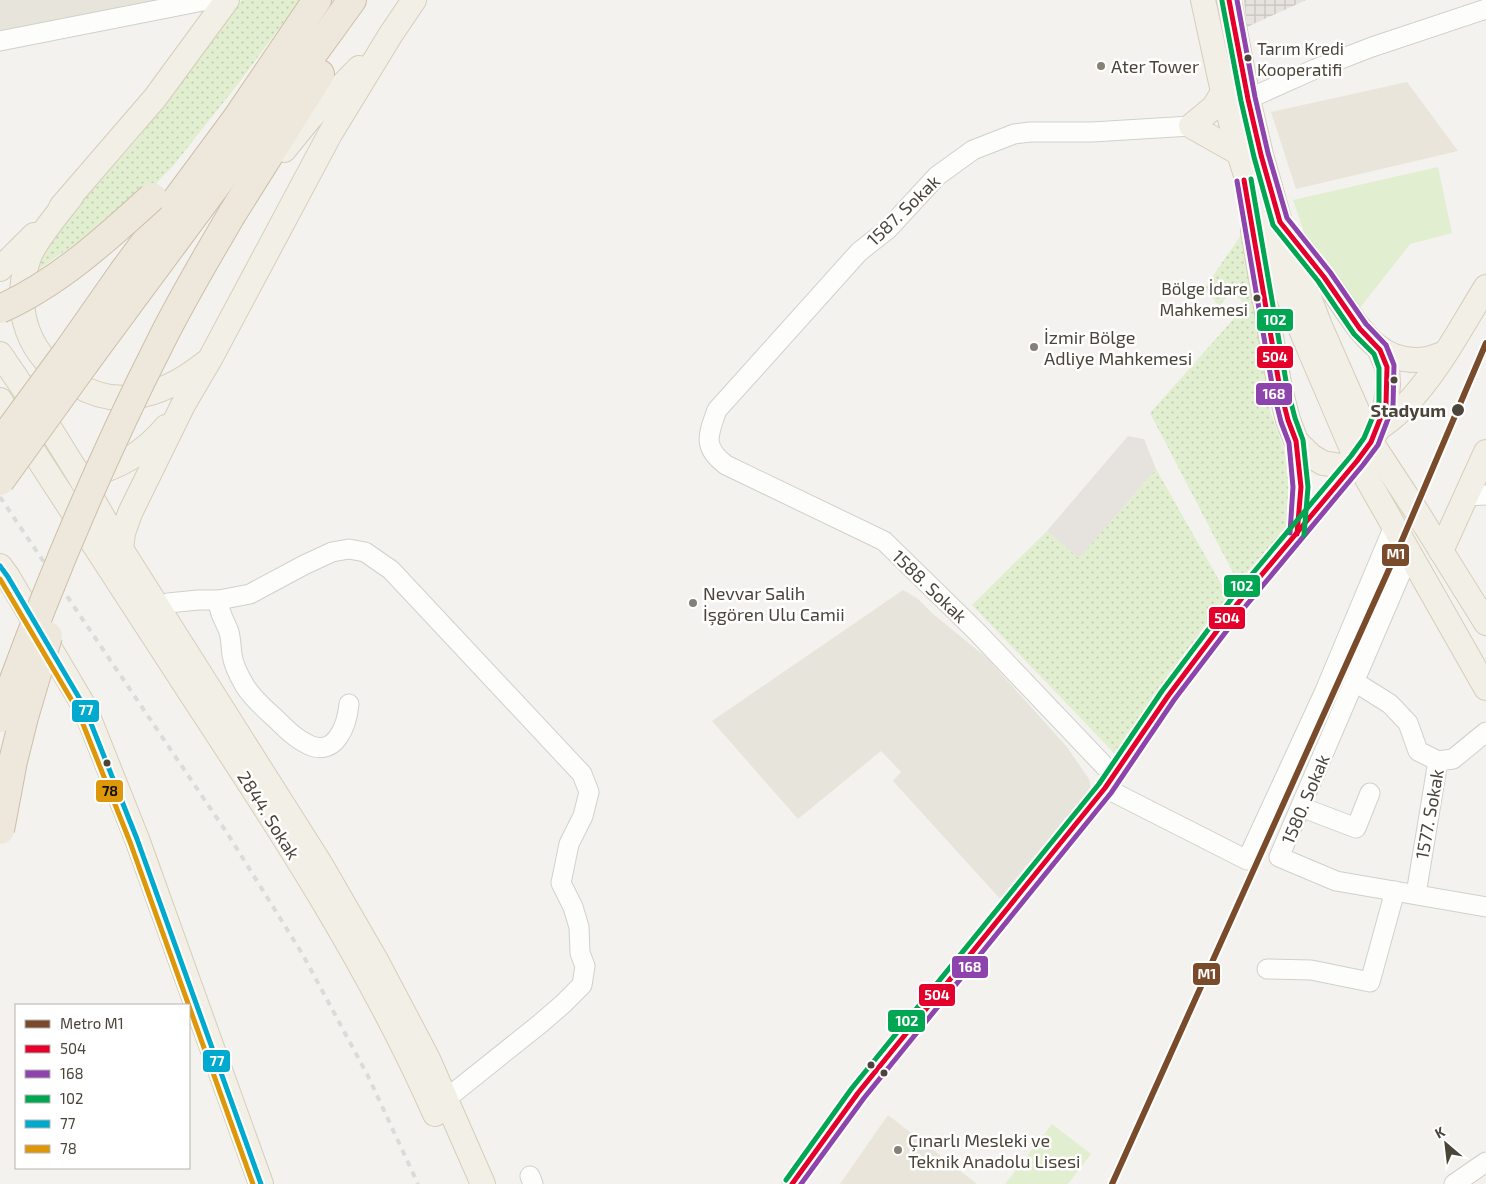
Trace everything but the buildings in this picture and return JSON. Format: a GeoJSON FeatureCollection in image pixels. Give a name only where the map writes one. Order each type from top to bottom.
{"type":"FeatureCollection","features":[{"type":"Feature","properties":{"kind":"highway"},"geometry":{"type":"LineString","coordinates":[[0,481],[76,358],[140,249],[237,118],[317,0]]}},
{"type":"Feature","properties":{"kind":"highway"},"geometry":{"type":"LineString","coordinates":[[0,443],[76,358],[223,175],[352,0]]}},
{"type":"Feature","properties":{"kind":"highway"},"geometry":{"type":"LineString","coordinates":[[0,718],[20,661],[76,524],[162,339],[232,214],[329,61],[371,0]]}},
{"type":"Feature","properties":{"kind":"highway"},"geometry":{"type":"LineString","coordinates":[[0,308],[37,289],[65,271],[108,237],[152,198],[204,144],[253,81],[279,55]]}},
{"type":"Feature","properties":{"kind":"highway"},"geometry":{"type":"LineString","coordinates":[[0,830],[24,716],[60,600],[76,524]]}},
{"type":"Feature","properties":{"kind":"main road"},"geometry":{"type":"LineString","coordinates":[[210,359],[176,383],[132,398],[110,397],[87,391],[64,378],[47,364],[33,345],[24,322],[22,305],[23,280],[28,257],[42,236],[71,197],[155,98],[227,0]]}},
{"type":"Feature","properties":{"kind":"main road"},"geometry":{"type":"LineString","coordinates":[[121,549],[123,533],[130,513],[183,405],[210,359],[330,134],[414,0]]}},
{"type":"Feature","properties":{"kind":"main road"},"geometry":{"type":"LineString","coordinates":[[1203,0],[1223,92],[1239,153],[1262,227],[1312,331],[1374,436],[1396,481],[1486,623]]}},
{"type":"Feature","properties":{"kind":"main road"},"geometry":{"type":"LineString","coordinates":[[1229,0],[1260,155],[1312,331],[1357,461],[1486,688]]}},
{"type":"Feature","properties":{"kind":"main road"},"geometry":{"type":"LineString","coordinates":[[232,214],[310,118],[392,34]]}},
{"type":"Feature","properties":{"kind":"main road"},"geometry":{"type":"LineString","coordinates":[[1223,92],[1214,107],[1191,126],[1239,153]]}},
{"type":"Feature","properties":{"kind":"main road"},"geometry":{"type":"LineString","coordinates":[[1239,153],[1280,389],[1296,441],[1311,456],[1322,463],[1340,466],[1357,461],[1374,436],[1405,407]]}},
{"type":"Feature","properties":{"kind":"main road"},"geometry":{"type":"LineString","coordinates":[[0,269],[71,197]]}},
{"type":"Feature","properties":{"kind":"main road"},"geometry":{"type":"LineString","coordinates":[[1280,222],[1324,277],[1360,330],[1380,350],[1397,358],[1414,360],[1428,359],[1446,353]]}},
{"type":"Feature","properties":{"kind":"main road"},"geometry":{"type":"LineString","coordinates":[[1396,481],[1390,457],[1390,438],[1395,421],[1446,353],[1486,287]]}},
{"type":"Feature","properties":{"kind":"main road"},"geometry":{"type":"LineString","coordinates":[[1280,389],[1289,356],[1312,331],[1341,323],[1360,330]]}},
{"type":"Feature","properties":{"kind":"main road"},"geometry":{"type":"LineString","coordinates":[[1374,436],[1386,404],[1388,385],[1387,367],[1380,350]]}},
{"type":"Feature","properties":{"kind":"main road","name":"2844. Sokak"},"geometry":{"type":"LineString","coordinates":[[0,354],[80,477],[121,549],[326,873],[377,962],[428,1059],[483,1184]]}},
{"type":"Feature","properties":{"kind":"main road","name":"2844. Sokak"},"geometry":{"type":"LineString","coordinates":[[0,400],[235,761],[345,939],[426,1094],[465,1184]]}},
{"type":"Feature","properties":{"kind":"main road"},"geometry":{"type":"LineString","coordinates":[[42,464],[66,477],[80,477],[108,469],[144,449],[163,430],[183,405]]}},
{"type":"Feature","properties":{"kind":"main road"},"geometry":{"type":"LineString","coordinates":[[1441,552],[1476,496],[1486,452]]}},
{"type":"Feature","properties":{"kind":"main road"},"geometry":{"type":"LineString","coordinates":[[0,566],[84,706],[138,839],[261,1184]]}},
{"type":"Feature","properties":{"kind":"street"},"geometry":{"type":"LineString","coordinates":[[0,41],[208,0]]}},
{"type":"Feature","properties":{"kind":"street"},"geometry":{"type":"LineString","coordinates":[[1248,99],[1316,68],[1372,46],[1486,9]]}},
{"type":"Feature","properties":{"kind":"street","name":"1587. Sokak"},"geometry":{"type":"LineString","coordinates":[[710,449],[709,432],[717,410],[859,252],[888,229],[937,176],[973,150],[1014,134],[1030,132],[1092,132],[1191,126]]}},
{"type":"Feature","properties":{"kind":"street"},"geometry":{"type":"LineString","coordinates":[[1296,441],[1301,487],[1297,534]]}},
{"type":"Feature","properties":{"kind":"street","name":"1588. Sokak"},"geometry":{"type":"LineString","coordinates":[[710,449],[726,465],[884,541],[976,631],[1109,781],[1246,860],[1324,693],[1394,526]]}},
{"type":"Feature","properties":{"kind":"street"},"geometry":{"type":"LineString","coordinates":[[792,1184],[864,1086],[1109,781],[1168,696],[1238,603],[1357,461]]}},
{"type":"Feature","properties":{"kind":"street"},"geometry":{"type":"LineString","coordinates":[[159,609],[168,603],[219,600],[250,594],[332,552],[349,549],[365,552],[391,570],[582,774],[590,792],[583,816],[569,844],[561,883],[573,907],[579,927],[580,953],[585,966],[582,985],[564,1004],[446,1099]]}},
{"type":"Feature","properties":{"kind":"street","name":"1580. Sokak"},"geometry":{"type":"LineString","coordinates":[[1409,554],[1279,857],[1336,880],[1486,907]]}},
{"type":"Feature","properties":{"kind":"street"},"geometry":{"type":"LineString","coordinates":[[219,600],[218,609],[229,633],[236,671],[257,702],[293,735],[310,746],[324,748],[336,741],[344,727],[349,704]]}},
{"type":"Feature","properties":{"kind":"street"},"geometry":{"type":"LineString","coordinates":[[1355,682],[1390,704],[1408,723],[1418,751],[1438,761]]}},
{"type":"Feature","properties":{"kind":"street","name":"1577. Sokak"},"geometry":{"type":"LineString","coordinates":[[1416,894],[1438,761],[1453,759],[1486,732]]}},
{"type":"Feature","properties":{"kind":"street"},"geometry":{"type":"LineString","coordinates":[[1301,807],[1356,828],[1370,793]]}},
{"type":"Feature","properties":{"kind":"street"},"geometry":{"type":"LineString","coordinates":[[1267,969],[1311,970],[1370,982],[1395,891]]}},
{"type":"Feature","properties":{"kind":"street"},"geometry":{"type":"LineString","coordinates":[[1454,1184],[1486,1162]]}},
{"type":"Feature","properties":{"kind":"shaded area"},"geometry":{"type":"Polygon","coordinates":[[[0,0],[164,0],[0,34],[0,0]]]}},
{"type":"Feature","properties":{"kind":"shaded area"},"geometry":{"type":"Polygon","coordinates":[[[1244,0],[1306,0],[1247,27],[1244,0]]]}},
{"type":"Feature","properties":{"kind":"shaded area"},"geometry":{"type":"Polygon","coordinates":[[[1407,82],[1458,151],[1296,189],[1271,112],[1407,82]]]}},
{"type":"Feature","properties":{"kind":"shaded area"},"geometry":{"type":"Polygon","coordinates":[[[1128,436],[1144,439],[1156,469],[1079,558],[1047,531],[1128,436]]]}},
{"type":"Feature","properties":{"kind":"shaded area"},"geometry":{"type":"Polygon","coordinates":[[[903,590],[917,598],[933,614],[987,658],[1067,747],[1089,779],[1091,788],[1002,901],[893,781],[901,772],[881,751],[798,819],[712,721],[903,590]]]}},
{"type":"Feature","properties":{"kind":"shaded area","name":"Çınarlı Mesleki ve Teknik Anadolu Lisesi"},"geometry":{"type":"Polygon","coordinates":[[[888,1115],[977,1184],[840,1184],[888,1115]]]}},
{"type":"Feature","properties":{"kind":"green space"},"geometry":{"type":"Polygon","coordinates":[[[242,0],[300,0],[238,84],[173,166],[144,196],[138,191],[83,238],[31,275],[46,240],[141,135],[242,0]]]}},
{"type":"Feature","properties":{"kind":"green space"},"geometry":{"type":"Polygon","coordinates":[[[1438,167],[1452,233],[1410,244],[1359,309],[1310,250],[1293,200],[1438,167]]]}},
{"type":"Feature","properties":{"kind":"green space"},"geometry":{"type":"Polygon","coordinates":[[[1241,235],[1262,346],[1270,411],[1290,466],[1286,534],[1242,590],[1150,413],[1246,305],[1232,291],[1219,306],[1204,289],[1241,235]]]}},
{"type":"Feature","properties":{"kind":"green space"},"geometry":{"type":"Polygon","coordinates":[[[1156,469],[1232,603],[1114,753],[972,605],[1047,531],[1079,558],[1156,469]]]}},
{"type":"Feature","properties":{"kind":"green space"},"geometry":{"type":"Polygon","coordinates":[[[1052,1124],[1091,1154],[1068,1184],[1005,1184],[1052,1124]]]}},
{"type":"Feature","properties":{"kind":"railway"},"geometry":{"type":"LineString","coordinates":[[0,497],[229,836],[303,955],[368,1076],[418,1184]]}},
{"type":"Feature","properties":{"kind":"metro line","name":"M1"},"geometry":{"type":"LineString","coordinates":[[1112,1184],[1400,545],[1486,343]]}},
{"type":"Feature","properties":{"kind":"transit line","name":"504"},"geometry":{"type":"LineString","coordinates":[[792,1184],[858,1093],[1105,788],[1168,696],[1238,603],[1357,461],[1371,442],[1386,404],[1387,367],[1380,350],[1360,329],[1324,277],[1280,222],[1261,155],[1248,99],[1229,0]]}},
{"type":"Feature","properties":{"kind":"transit line","name":"168"},"geometry":{"type":"LineString","coordinates":[[801,1184],[864,1098],[1111,793],[1174,700],[1244,608],[1363,465],[1378,445],[1393,406],[1394,365],[1386,345],[1366,324],[1330,272],[1287,218],[1268,153],[1255,97],[1237,0]]}},
{"type":"Feature","properties":{"kind":"transit line","name":"102"},"geometry":{"type":"LineString","coordinates":[[786,1180],[852,1088],[1099,784],[1162,691],[1232,598],[1351,456],[1364,438],[1379,402],[1379,368],[1374,354],[1354,334],[1318,281],[1273,225],[1241,101],[1222,1]]}},
{"type":"Feature","properties":{"kind":"transit line","name":"102"},"geometry":{"type":"LineString","coordinates":[[1251,179],[1287,387],[1303,440],[1308,487],[1304,535]]}},
{"type":"Feature","properties":{"kind":"transit line","name":"504"},"geometry":{"type":"LineString","coordinates":[[1244,180],[1280,389],[1296,441],[1301,487],[1297,534]]}},
{"type":"Feature","properties":{"kind":"transit line","name":"168"},"geometry":{"type":"LineString","coordinates":[[1237,181],[1273,390],[1281,422],[1289,443],[1293,487],[1290,533]]}},
{"type":"Feature","properties":{"kind":"transit line","name":"77"},"geometry":{"type":"LineString","coordinates":[[0,566],[84,706],[137,839],[261,1184]]}},
{"type":"Feature","properties":{"kind":"transit line","name":"78"},"geometry":{"type":"LineString","coordinates":[[0,579],[77,709],[130,842],[188,1004]]}},
{"type":"Feature","properties":{"kind":"transit line","name":"78"},"geometry":{"type":"LineString","coordinates":[[190,1009],[253,1184]]}},
{"type":"Feature","properties":{"kind":"place","name":"Tarım Kredi Kooperatifi"},"geometry":{"type":"Point","coordinates":[1248,58]}},
{"type":"Feature","properties":{"kind":"place","name":"Ater Tower"},"geometry":{"type":"Point","coordinates":[1101,66]}},
{"type":"Feature","properties":{"kind":"place","name":"Bölge İdare Mahkemesi"},"geometry":{"type":"Point","coordinates":[1257,298]}},
{"type":"Feature","properties":{"kind":"place","name":"İzmir Bölge Adliye Mahkemesi"},"geometry":{"type":"Point","coordinates":[1034,347]}},
{"type":"Feature","properties":{"kind":"place","name":"Stadyum"},"geometry":{"type":"Point","coordinates":[1458,410]}},
{"type":"Feature","properties":{"kind":"place","name":"Nevvar Salih İşgören Ulu Camii"},"geometry":{"type":"Point","coordinates":[693,603]}},
{"type":"Feature","properties":{"kind":"place","name":"Çınarlı Mesleki ve Teknik Anadolu Lisesi"},"geometry":{"type":"Point","coordinates":[898,1150]}}]}
